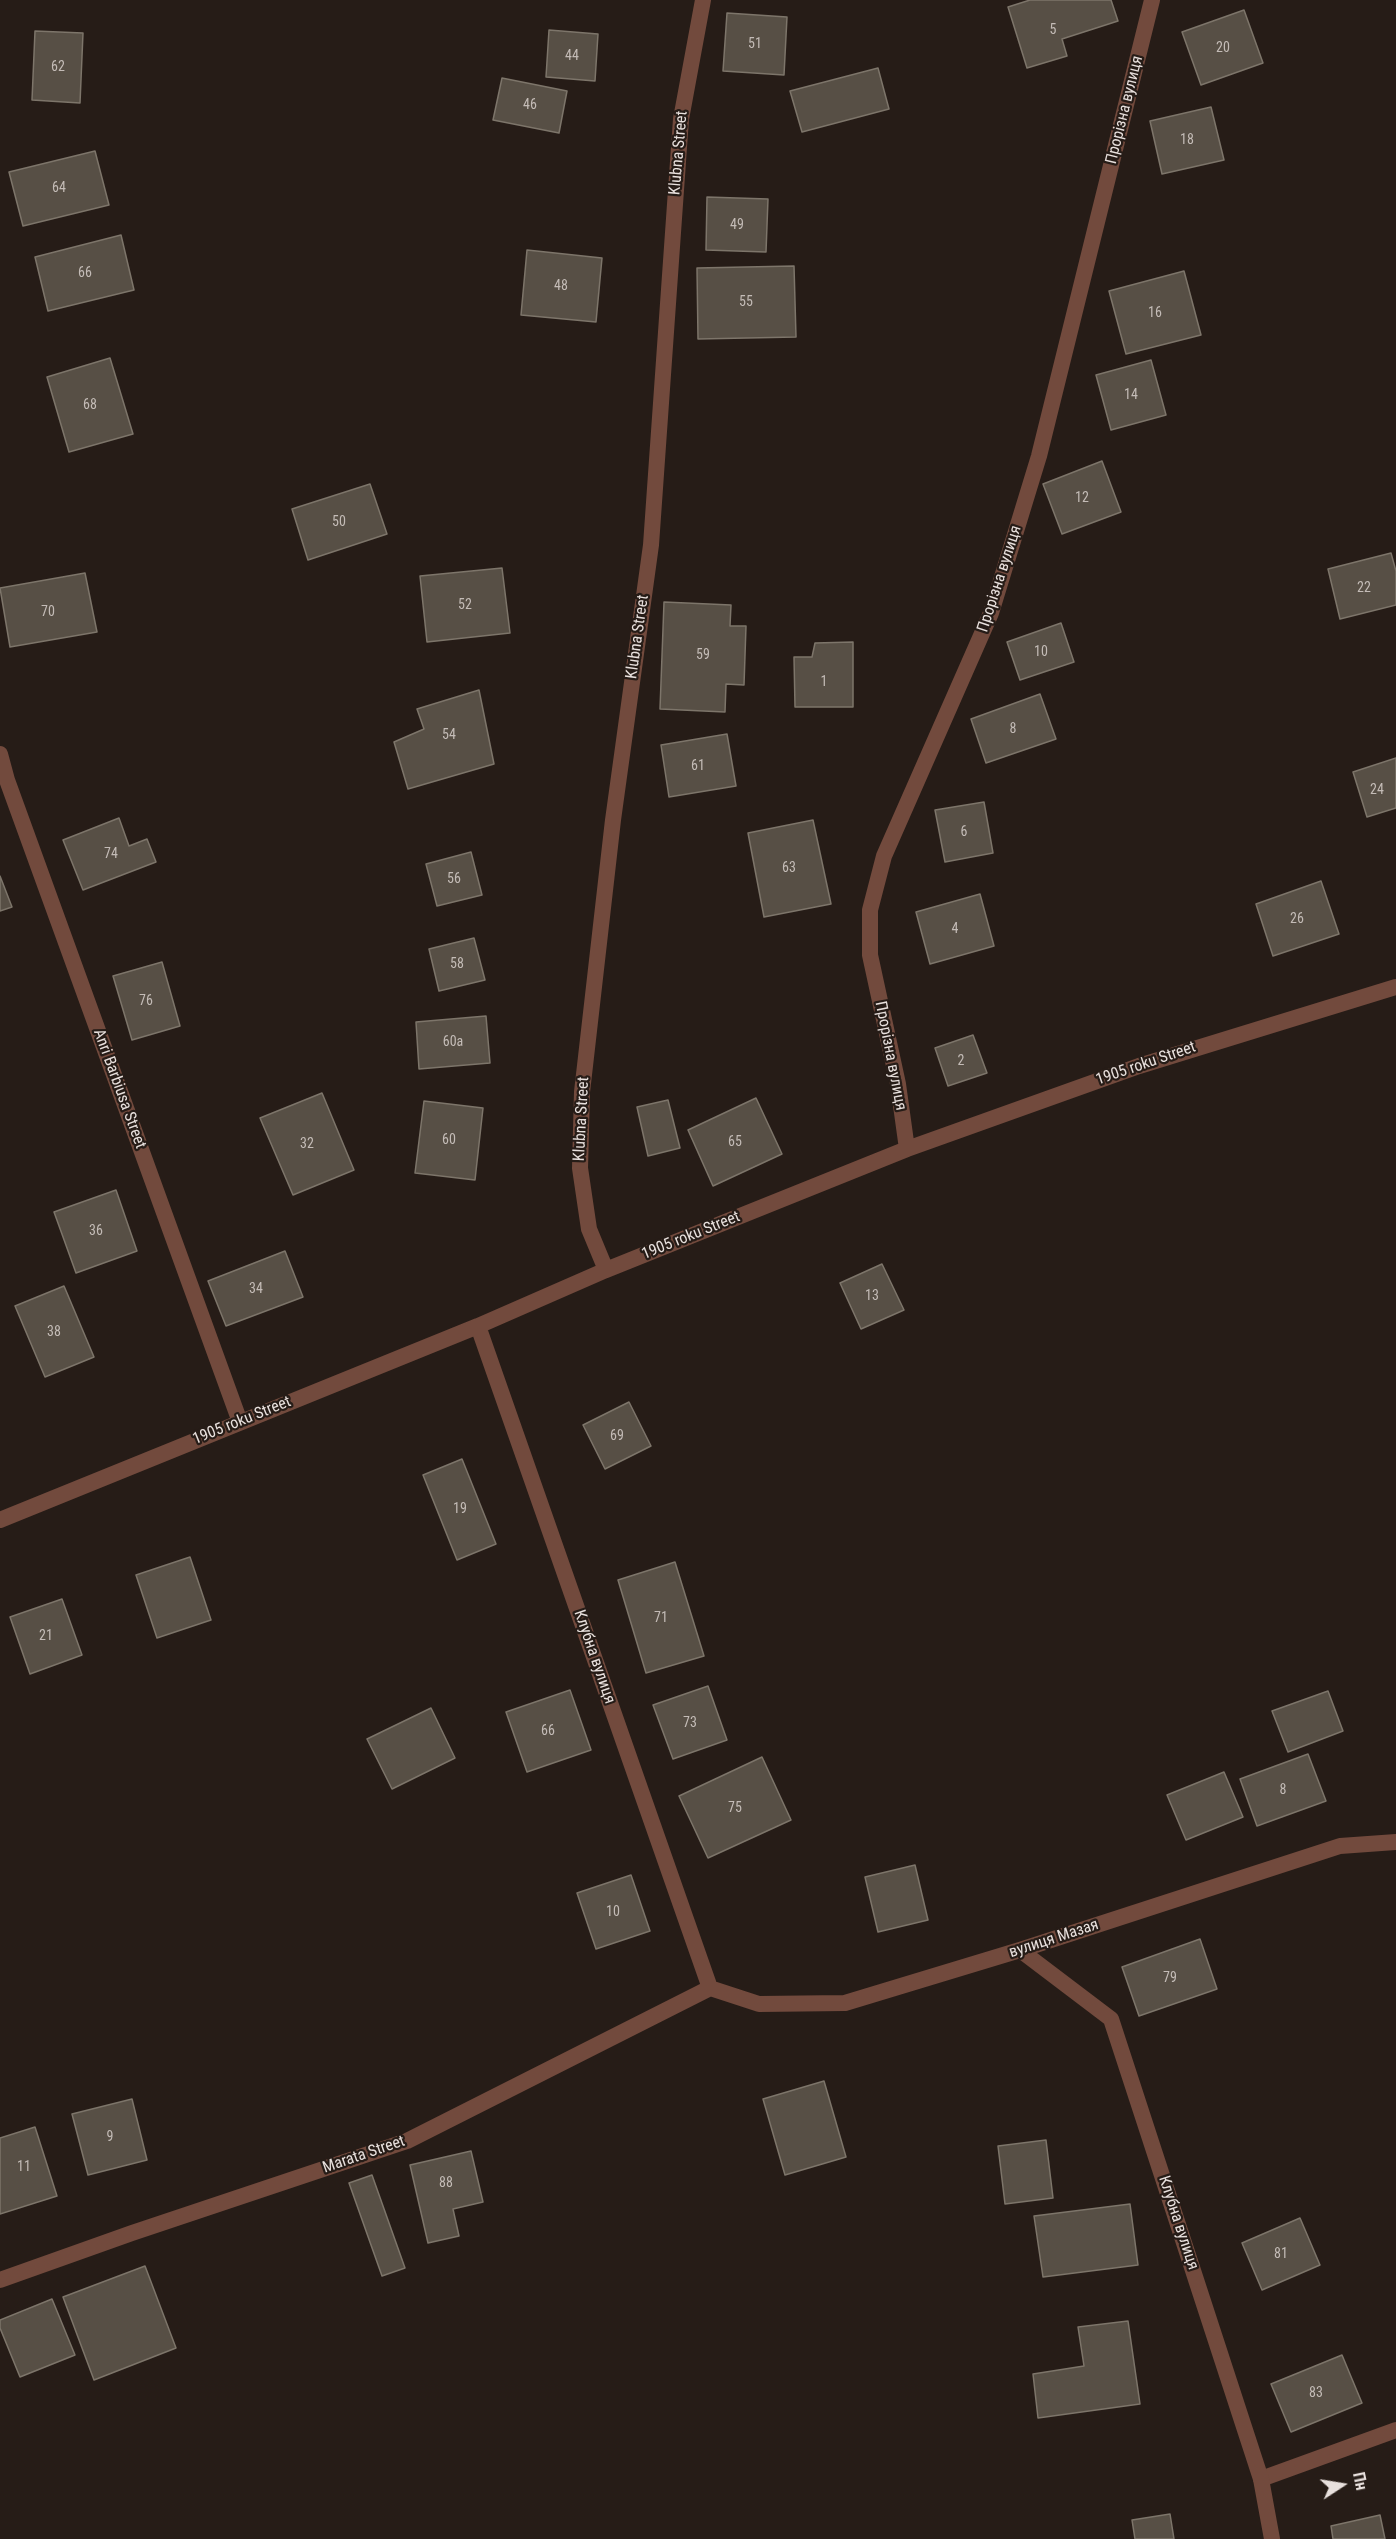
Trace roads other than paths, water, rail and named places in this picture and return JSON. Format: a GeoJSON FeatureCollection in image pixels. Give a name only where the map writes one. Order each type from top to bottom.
{"type":"FeatureCollection","features":[{"type":"Feature","properties":{"kind":"street","name":"Klubna Street"},"geometry":{"type":"LineString","coordinates":[[606,1270],[589,1229],[580,1168],[582,1092],[613,820],[651,545],[681,119],[703,0]]}},
{"type":"Feature","properties":{"kind":"street","name":"Прорізна вулиця"},"geometry":{"type":"LineString","coordinates":[[907,1149],[898,1084],[870,955],[870,910],[884,856],[991,613],[1039,456],[1152,0]]}},
{"type":"Feature","properties":{"kind":"street","name":"Anri Barbiusa Street"},"geometry":{"type":"LineString","coordinates":[[0,754],[3,782],[240,1422]]}},
{"type":"Feature","properties":{"kind":"street","name":"1905 roku Street"},"geometry":{"type":"LineString","coordinates":[[0,1520],[478,1326],[606,1270],[907,1149],[1139,1066],[1396,987]]}},
{"type":"Feature","properties":{"kind":"street","name":"Клубна вулиця"},"geometry":{"type":"LineString","coordinates":[[478,1326],[710,1988]]}},
{"type":"Feature","properties":{"kind":"street","name":"вулиця Мазая"},"geometry":{"type":"LineString","coordinates":[[710,1988],[759,2004],[845,2003],[1020,1950],[1340,1846],[1396,1842]]}},
{"type":"Feature","properties":{"kind":"street","name":"Клубна вулиця"},"geometry":{"type":"LineString","coordinates":[[1020,1950],[1111,2019],[1261,2479],[1272,2539]]}},
{"type":"Feature","properties":{"kind":"street","name":"Marata Street"},"geometry":{"type":"LineString","coordinates":[[0,2280],[407,2141],[710,1988]]}},
{"type":"Feature","properties":{"kind":"street"},"geometry":{"type":"LineString","coordinates":[[1261,2479],[1396,2430]]}}]}
